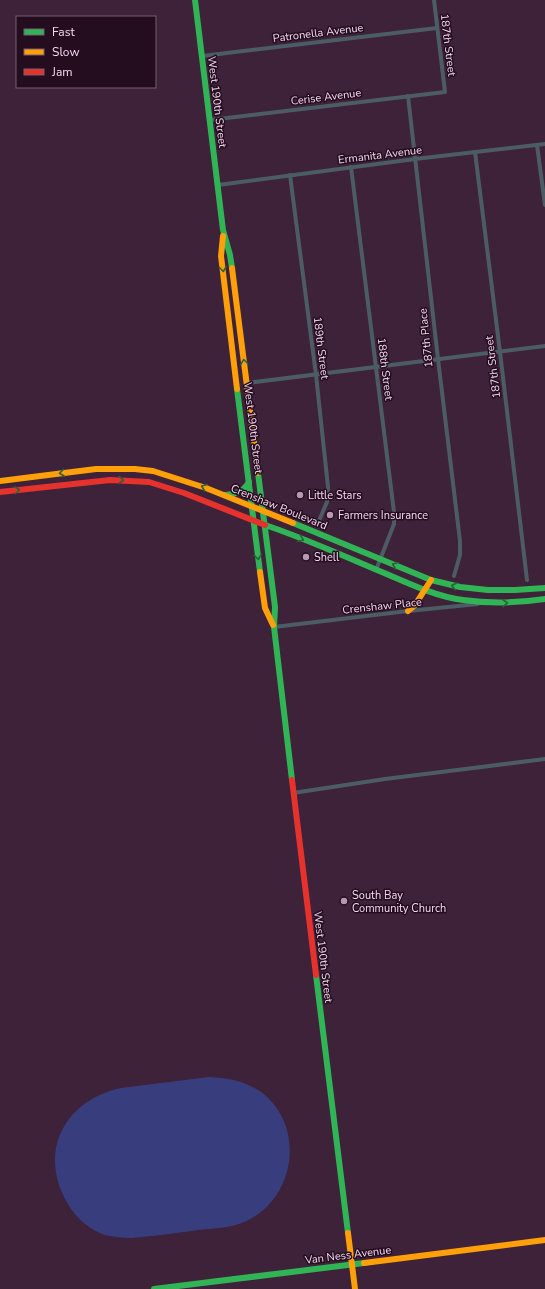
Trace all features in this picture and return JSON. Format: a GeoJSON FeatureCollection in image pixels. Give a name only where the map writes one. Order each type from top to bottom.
{"type":"FeatureCollection","features":[{"type":"Feature","properties":{"kind":"main road","name":"West 190th Street"},"geometry":{"type":"LineString","coordinates":[[195,0],[223,230],[230,255],[265,525],[275,607],[274,627],[293,793],[355,1289]]}},
{"type":"Feature","properties":{"kind":"main road","name":"West 190th Street"},"geometry":{"type":"LineString","coordinates":[[223,230],[221,256],[252,508],[265,608],[274,627]]}},
{"type":"Feature","properties":{"kind":"main road","name":"Crenshaw Boulevard"},"geometry":{"type":"LineString","coordinates":[[0,481],[81,471],[125,468],[152,471],[178,478],[431,580],[464,588],[494,591],[516,591],[545,588]]}},
{"type":"Feature","properties":{"kind":"main road"},"geometry":{"type":"LineString","coordinates":[[81,471],[82,482]]}},
{"type":"Feature","properties":{"kind":"main road","name":"Crenshaw Boulevard"},"geometry":{"type":"LineString","coordinates":[[0,492],[82,482],[125,480],[149,482],[184,493],[426,590],[462,600],[492,603],[523,602],[545,598]]}},
{"type":"Feature","properties":{"kind":"main road"},"geometry":{"type":"LineString","coordinates":[[223,496],[238,494],[246,488],[249,482]]}},
{"type":"Feature","properties":{"kind":"main road"},"geometry":{"type":"LineString","coordinates":[[408,611],[415,605],[431,580]]}},
{"type":"Feature","properties":{"kind":"main road","name":"Van Ness Avenue"},"geometry":{"type":"LineString","coordinates":[[154,1289],[545,1240]]}},
{"type":"Feature","properties":{"kind":"street","name":"187th Street"},"geometry":{"type":"LineString","coordinates":[[434,0],[445,92]]}},
{"type":"Feature","properties":{"kind":"street","name":"Patronella Avenue"},"geometry":{"type":"LineString","coordinates":[[202,56],[437,28]]}},
{"type":"Feature","properties":{"kind":"street","name":"Cerise Avenue"},"geometry":{"type":"LineString","coordinates":[[210,120],[445,92]]}},
{"type":"Feature","properties":{"kind":"street","name":"187th Place"},"geometry":{"type":"LineString","coordinates":[[408,96],[460,541],[460,555],[454,576]]}},
{"type":"Feature","properties":{"kind":"street","name":"Ermanita Avenue"},"geometry":{"type":"LineString","coordinates":[[218,185],[351,167],[545,144]]}},
{"type":"Feature","properties":{"kind":"street"},"geometry":{"type":"LineString","coordinates":[[538,145],[545,205]]}},
{"type":"Feature","properties":{"kind":"street","name":"187th Street"},"geometry":{"type":"LineString","coordinates":[[475,152],[527,580]]}},
{"type":"Feature","properties":{"kind":"street","name":"188th Street"},"geometry":{"type":"LineString","coordinates":[[351,167],[394,512],[394,524],[376,570]]}},
{"type":"Feature","properties":{"kind":"street","name":"189th Street"},"geometry":{"type":"LineString","coordinates":[[290,175],[316,375],[328,495],[327,502],[318,523]]}},
{"type":"Feature","properties":{"kind":"street"},"geometry":{"type":"LineString","coordinates":[[247,383],[545,346]]}},
{"type":"Feature","properties":{"kind":"street","name":"Crenshaw Place"},"geometry":{"type":"LineString","coordinates":[[274,627],[408,611],[442,609],[492,603]]}},
{"type":"Feature","properties":{"kind":"street"},"geometry":{"type":"LineString","coordinates":[[293,793],[385,779],[545,759]]}},
{"type":"Feature","properties":{"kind":"water"},"geometry":{"type":"Polygon","coordinates":[[[209,1077],[236,1081],[255,1088],[275,1106],[284,1122],[289,1139],[290,1157],[286,1175],[278,1192],[267,1206],[252,1218],[233,1226],[132,1238],[105,1235],[99,1233],[84,1223],[68,1204],[59,1185],[55,1166],[56,1148],[62,1131],[71,1117],[84,1104],[101,1094],[121,1088],[209,1077]]]}},
{"type":"Feature","properties":{"kind":"traffic: fast"},"geometry":{"type":"LineString","coordinates":[[195,0],[223,230],[232,268]]}},
{"type":"Feature","properties":{"kind":"traffic: fast"},"geometry":{"type":"LineString","coordinates":[[237,389],[260,572]]}},
{"type":"Feature","properties":{"kind":"traffic: fast"},"geometry":{"type":"LineString","coordinates":[[258,473],[275,607],[274,627],[292,780]]}},
{"type":"Feature","properties":{"kind":"traffic: fast"},"geometry":{"type":"LineString","coordinates":[[225,495],[239,492],[249,482]]}},
{"type":"Feature","properties":{"kind":"traffic: fast"},"geometry":{"type":"LineString","coordinates":[[293,523],[431,580],[460,587],[488,590],[545,588]]}},
{"type":"Feature","properties":{"kind":"traffic: fast"},"geometry":{"type":"LineString","coordinates":[[265,525],[312,542],[416,587],[444,596],[463,600],[494,602],[515,602],[545,599]]}},
{"type":"Feature","properties":{"kind":"traffic: fast"},"geometry":{"type":"LineString","coordinates":[[316,975],[348,1233]]}},
{"type":"Feature","properties":{"kind":"traffic: fast"},"geometry":{"type":"LineString","coordinates":[[154,1289],[364,1263]]}},
{"type":"Feature","properties":{"kind":"traffic: slow"},"geometry":{"type":"LineString","coordinates":[[223,236],[221,256],[237,389]]}},
{"type":"Feature","properties":{"kind":"traffic: slow"},"geometry":{"type":"LineString","coordinates":[[232,268],[258,473]]}},
{"type":"Feature","properties":{"kind":"traffic: slow"},"geometry":{"type":"LineString","coordinates":[[0,481],[96,469],[135,469],[153,471],[206,488],[293,523]]}},
{"type":"Feature","properties":{"kind":"traffic: slow"},"geometry":{"type":"LineString","coordinates":[[260,572],[265,608],[273,625]]}},
{"type":"Feature","properties":{"kind":"traffic: slow"},"geometry":{"type":"LineString","coordinates":[[408,611],[415,605],[431,580]]}},
{"type":"Feature","properties":{"kind":"traffic: slow"},"geometry":{"type":"LineString","coordinates":[[348,1233],[355,1289]]}},
{"type":"Feature","properties":{"kind":"traffic: slow"},"geometry":{"type":"LineString","coordinates":[[364,1263],[545,1240]]}},
{"type":"Feature","properties":{"kind":"traffic: jam"},"geometry":{"type":"LineString","coordinates":[[0,492],[110,480],[149,482],[184,493],[265,525]]}},
{"type":"Feature","properties":{"kind":"traffic: jam"},"geometry":{"type":"LineString","coordinates":[[292,780],[316,975]]}},
{"type":"Feature","properties":{"kind":"place","name":"Little Stars"},"geometry":{"type":"Point","coordinates":[300,495]}},
{"type":"Feature","properties":{"kind":"place","name":"Farmers Insurance"},"geometry":{"type":"Point","coordinates":[330,515]}},
{"type":"Feature","properties":{"kind":"place","name":"Shell"},"geometry":{"type":"Point","coordinates":[306,557]}},
{"type":"Feature","properties":{"kind":"place","name":"South Bay Community Church"},"geometry":{"type":"Point","coordinates":[344,901]}}]}
